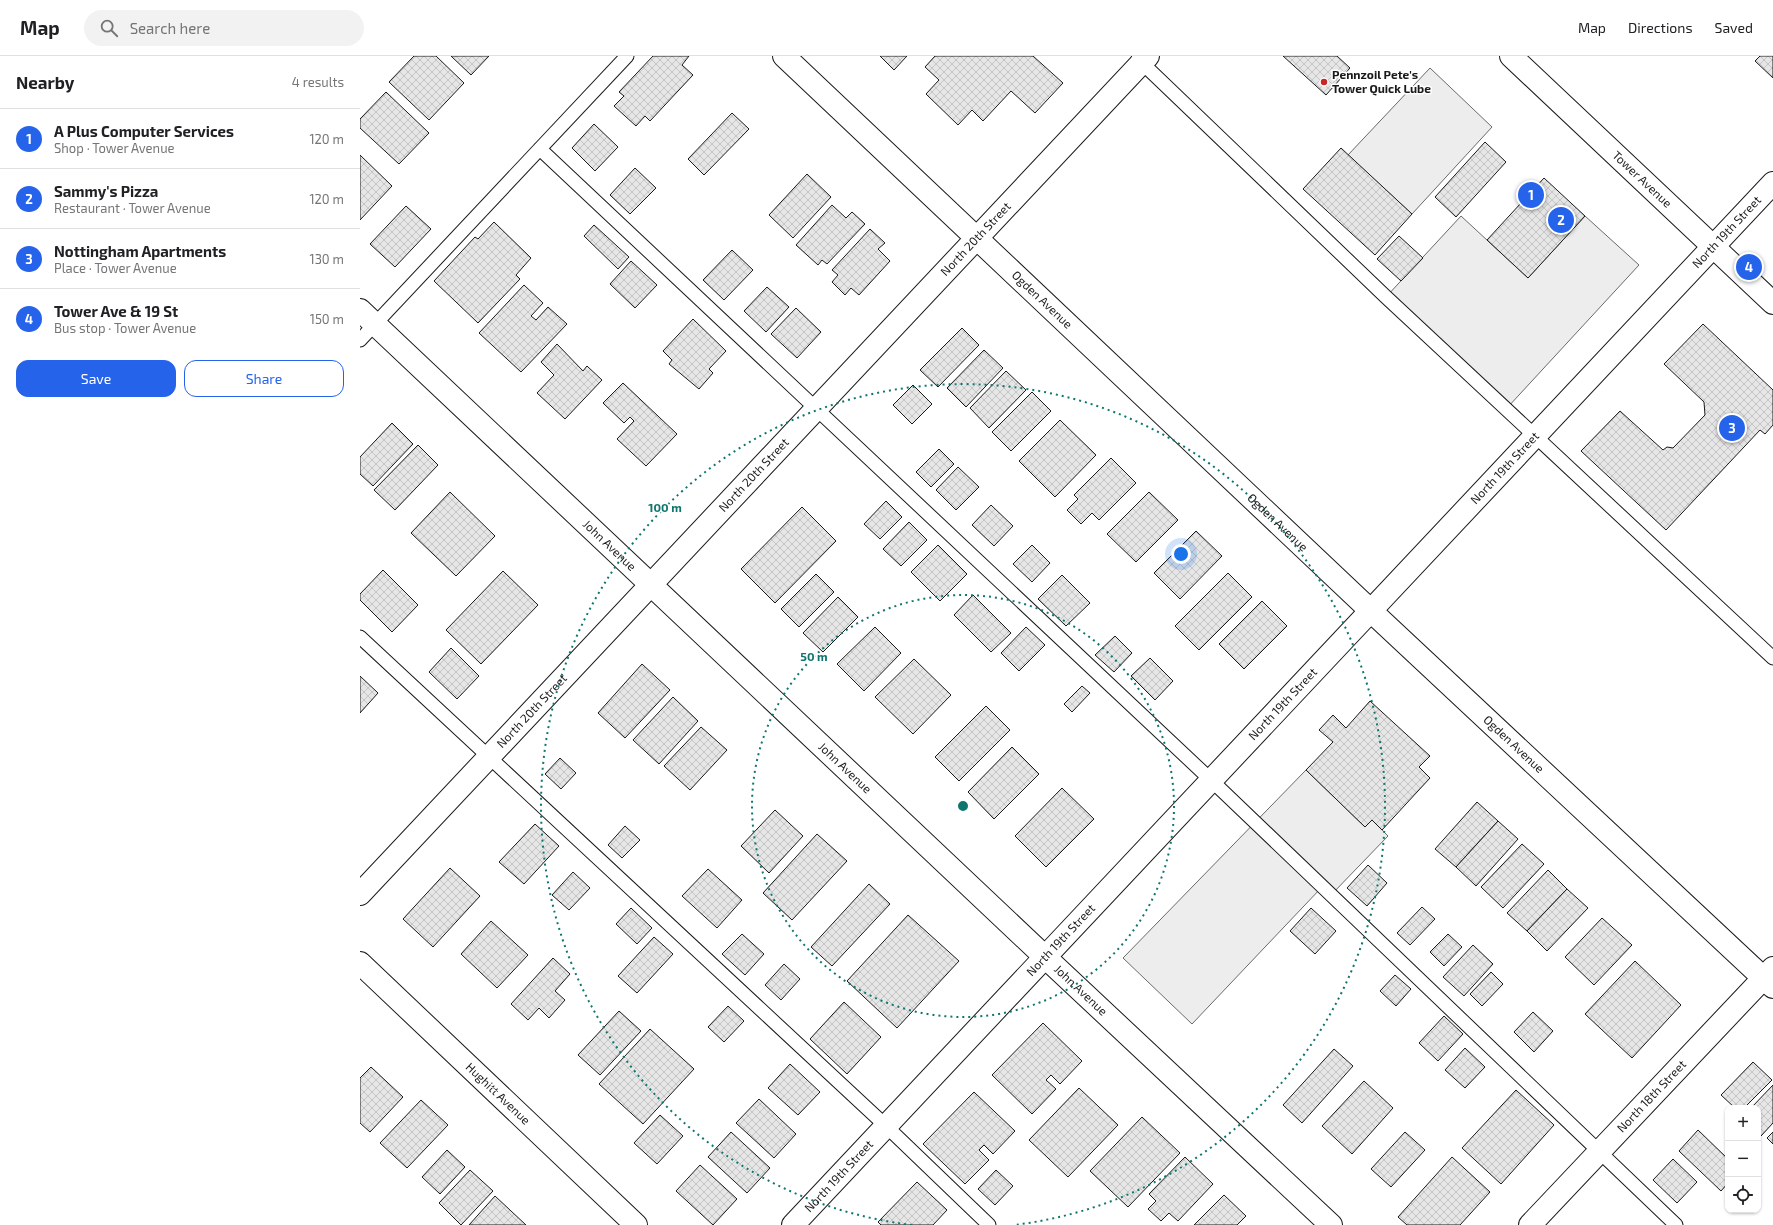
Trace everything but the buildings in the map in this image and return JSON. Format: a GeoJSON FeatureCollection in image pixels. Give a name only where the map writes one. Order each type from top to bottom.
{"type":"FeatureCollection","features":[{"type":"Feature","properties":{"kind":"street","name":"Ogden Avenue"},"geometry":{"type":"LineString","coordinates":[[784,56],[1371,611],[1770,978]]}},
{"type":"Feature","properties":{"kind":"street","name":"Tower Avenue"},"geometry":{"type":"LineString","coordinates":[[1511,56],[1773,303]]}},
{"type":"Feature","properties":{"kind":"street","name":"North 20th Street"},"geometry":{"type":"LineString","coordinates":[[360,894],[977,238],[1142,58]]}},
{"type":"Feature","properties":{"kind":"street","name":"North 19th Street"},"geometry":{"type":"LineString","coordinates":[[793,1225],[1773,183]]}},
{"type":"Feature","properties":{"kind":"street","name":"John Avenue"},"geometry":{"type":"LineString","coordinates":[[367,317],[1045,958],[1331,1225]]}},
{"type":"Feature","properties":{"kind":"street","name":"Hughitt Avenue"},"geometry":{"type":"LineString","coordinates":[[360,963],[636,1225]]}},
{"type":"Feature","properties":{"kind":"street","name":"North 18th Street"},"geometry":{"type":"LineString","coordinates":[[1530,1225],[1599,1152],[1770,978]]}},
{"type":"Feature","properties":{"kind":"lane"},"geometry":{"type":"LineString","coordinates":[[360,340],[367,317],[540,149],[627,56]]}},
{"type":"Feature","properties":{"kind":"lane"},"geometry":{"type":"LineString","coordinates":[[1142,58],[1534,436],[1773,658]]}},
{"type":"Feature","properties":{"kind":"lane"},"geometry":{"type":"LineString","coordinates":[[540,149],[1211,780],[1676,1225]]}},
{"type":"Feature","properties":{"kind":"lane"},"geometry":{"type":"LineString","coordinates":[[360,638],[886,1126],[989,1225]]}},
{"type":"Feature","properties":{"kind":"shaded area"},"geometry":{"type":"Polygon","coordinates":[[[1430,68],[1492,127],[1412,214],[1348,155],[1430,68]]]}},
{"type":"Feature","properties":{"kind":"shaded area"},"geometry":{"type":"Polygon","coordinates":[[[1461,216],[1528,278],[1585,216],[1639,265],[1507,408],[1386,297],[1461,216]]]}},
{"type":"Feature","properties":{"kind":"shaded area"},"geometry":{"type":"Polygon","coordinates":[[[1306,770],[1365,827],[1372,820],[1388,836],[1331,895],[1322,887],[1192,1024],[1123,958],[1306,770]]]}},
{"type":"Feature","properties":{"kind":"place","name":"Pennzoil Pete's Tower Quick Lube"},"geometry":{"type":"Point","coordinates":[1324,82]}},
{"type":"Feature","properties":{"kind":"place","name":"A Plus Computer Services"},"geometry":{"type":"Point","coordinates":[1531,195]}},
{"type":"Feature","properties":{"kind":"place","name":"Sammy's Pizza"},"geometry":{"type":"Point","coordinates":[1561,220]}},
{"type":"Feature","properties":{"kind":"place","name":"Tower Ave & 19 St"},"geometry":{"type":"Point","coordinates":[1749,267]}},
{"type":"Feature","properties":{"kind":"place","name":"Nottingham Apartments"},"geometry":{"type":"Point","coordinates":[1732,428]}}]}
